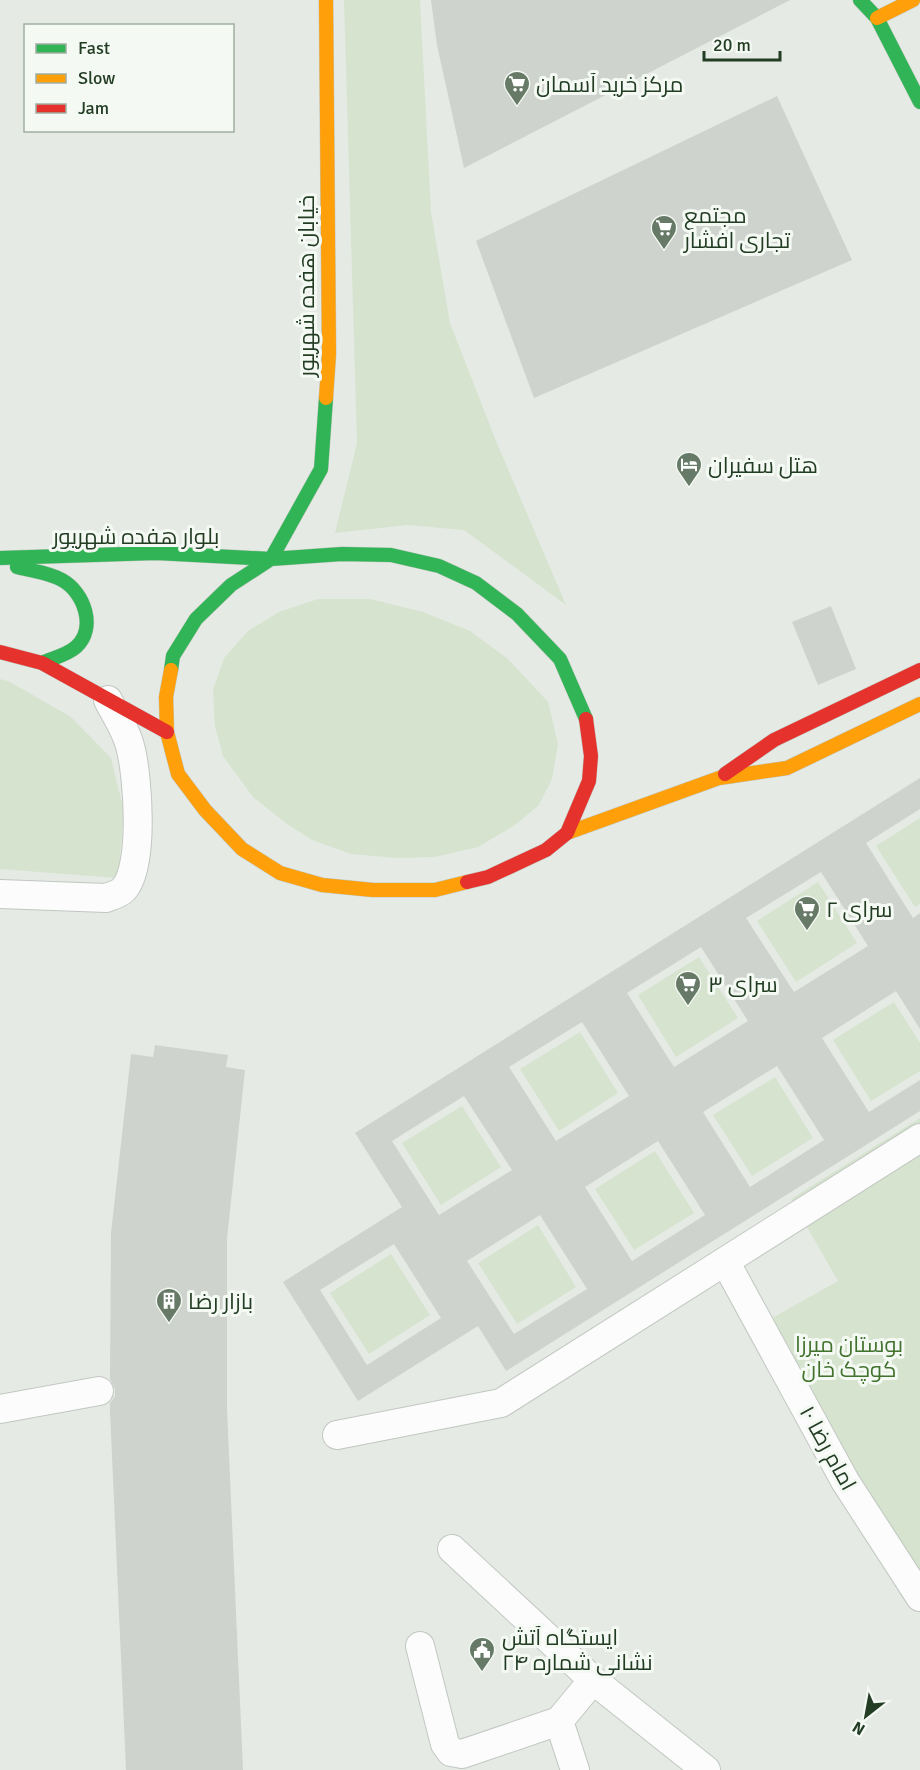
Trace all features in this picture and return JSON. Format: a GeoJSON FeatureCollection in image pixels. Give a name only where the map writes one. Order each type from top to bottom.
{"type":"FeatureCollection","features":[{"type":"Feature","properties":{"kind":"main road","name":"خیابان هفده شهریور"},"geometry":{"type":"LineString","coordinates":[[271,559],[321,470],[329,354],[326,0]]}},
{"type":"Feature","properties":{"kind":"main road"},"geometry":{"type":"LineString","coordinates":[[860,0],[877,18],[920,102]]}},
{"type":"Feature","properties":{"kind":"main road"},"geometry":{"type":"LineString","coordinates":[[877,18],[913,0]]}},
{"type":"Feature","properties":{"kind":"main road","name":"بلوار هفده شهریور"},"geometry":{"type":"LineString","coordinates":[[0,558],[156,553],[271,559],[342,554],[391,555],[439,566],[467,578],[517,614],[560,660],[586,718],[591,756],[588,781],[567,833]]}},
{"type":"Feature","properties":{"kind":"main road"},"geometry":{"type":"LineString","coordinates":[[271,559],[231,585],[196,619],[173,656],[166,697],[167,732],[178,774],[205,810],[242,849],[280,873],[322,885],[373,890],[435,890],[488,877],[546,850],[567,833],[719,778],[787,768],[920,704]]}},
{"type":"Feature","properties":{"kind":"main road"},"geometry":{"type":"LineString","coordinates":[[0,563],[56,577],[70,585],[80,596],[86,610],[83,635],[75,648],[42,663]]}},
{"type":"Feature","properties":{"kind":"main road"},"geometry":{"type":"LineString","coordinates":[[0,652],[42,663],[167,732]]}},
{"type":"Feature","properties":{"kind":"main road"},"geometry":{"type":"LineString","coordinates":[[719,778],[774,740],[920,670]]}},
{"type":"Feature","properties":{"kind":"street"},"geometry":{"type":"LineString","coordinates":[[0,894],[106,898],[122,891],[133,874],[138,818],[137,780],[129,743],[108,700]]}},
{"type":"Feature","properties":{"kind":"street"},"geometry":{"type":"LineString","coordinates":[[337,1435],[501,1403],[726,1263],[920,1138]]}},
{"type":"Feature","properties":{"kind":"street","name":"امام رضا ۱۰"},"geometry":{"type":"LineString","coordinates":[[726,1263],[845,1481],[920,1597]]}},
{"type":"Feature","properties":{"kind":"street"},"geometry":{"type":"LineString","coordinates":[[0,1409],[99,1390]]}},
{"type":"Feature","properties":{"kind":"street"},"geometry":{"type":"LineString","coordinates":[[452,1549],[593,1680],[706,1770]]}},
{"type":"Feature","properties":{"kind":"street"},"geometry":{"type":"LineString","coordinates":[[420,1646],[445,1744],[451,1752],[462,1754],[560,1721],[593,1680]]}},
{"type":"Feature","properties":{"kind":"street"},"geometry":{"type":"LineString","coordinates":[[560,1721],[575,1770]]}},
{"type":"Feature","properties":{"kind":"green space"},"geometry":{"type":"Polygon","coordinates":[[[344,0],[420,0],[431,212],[450,323],[496,441],[566,605],[464,530],[408,525],[335,533],[357,443],[344,0]]]}},
{"type":"Feature","properties":{"kind":"green space"},"geometry":{"type":"Polygon","coordinates":[[[318,599],[370,599],[423,612],[470,631],[508,659],[548,702],[558,744],[552,779],[539,805],[515,825],[478,847],[435,857],[396,858],[351,854],[312,840],[253,797],[223,756],[215,726],[213,690],[224,658],[248,631],[279,612],[318,599]]]}},
{"type":"Feature","properties":{"kind":"green space"},"geometry":{"type":"Polygon","coordinates":[[[0,679],[10,682],[71,717],[111,758],[124,811],[118,878],[0,869],[0,679]]]}},
{"type":"Feature","properties":{"kind":"green space"},"geometry":{"type":"Polygon","coordinates":[[[920,818],[920,904],[915,907],[876,846],[920,818]]]}},
{"type":"Feature","properties":{"kind":"green space"},"geometry":{"type":"Polygon","coordinates":[[[818,882],[857,943],[796,982],[757,921],[818,882]]]}},
{"type":"Feature","properties":{"kind":"green space"},"geometry":{"type":"Polygon","coordinates":[[[699,957],[738,1018],[676,1057],[638,995],[699,957]]]}},
{"type":"Feature","properties":{"kind":"green space"},"geometry":{"type":"Polygon","coordinates":[[[894,1002],[920,1043],[920,1071],[871,1101],[833,1040],[894,1002]]]}},
{"type":"Feature","properties":{"kind":"green space"},"geometry":{"type":"Polygon","coordinates":[[[580,1032],[618,1093],[559,1131],[520,1069],[580,1032]]]}},
{"type":"Feature","properties":{"kind":"green space"},"geometry":{"type":"Polygon","coordinates":[[[775,1077],[813,1138],[752,1176],[713,1115],[775,1077]]]}},
{"type":"Feature","properties":{"kind":"green space"},"geometry":{"type":"Polygon","coordinates":[[[462,1106],[501,1167],[441,1205],[402,1143],[462,1106]]]}},
{"type":"Feature","properties":{"kind":"green space","name":"بوستان میرزا کوچک خان"},"geometry":{"type":"Polygon","coordinates":[[[920,1118],[920,1596],[749,1331],[838,1281],[791,1199],[920,1118]]]}},
{"type":"Feature","properties":{"kind":"green space"},"geometry":{"type":"Polygon","coordinates":[[[655,1151],[694,1213],[634,1250],[595,1189],[655,1151]]]}},
{"type":"Feature","properties":{"kind":"green space"},"geometry":{"type":"Polygon","coordinates":[[[538,1225],[576,1287],[517,1324],[478,1263],[538,1225]]]}},
{"type":"Feature","properties":{"kind":"green space"},"geometry":{"type":"Polygon","coordinates":[[[391,1254],[430,1315],[369,1354],[330,1293],[391,1254]]]}},
{"type":"Feature","properties":{"kind":"building","name":"مرکز خرید آسمان"},"geometry":{"type":"Polygon","coordinates":[[[431,0],[790,0],[464,168],[437,45],[431,0]]]}},
{"type":"Feature","properties":{"kind":"building","name":"مجتمع تجاری افشار"},"geometry":{"type":"Polygon","coordinates":[[[777,96],[852,260],[534,398],[476,241],[777,96]]]}},
{"type":"Feature","properties":{"kind":"building"},"geometry":{"type":"Polygon","coordinates":[[[831,606],[856,669],[818,685],[792,622],[831,606]]]}},
{"type":"Feature","properties":{"kind":"building"},"geometry":{"type":"Polygon","coordinates":[[[920,778],[920,809],[866,843],[913,918],[920,913],[920,1029],[896,991],[822,1038],[869,1112],[920,1080],[920,1111],[506,1371],[478,1326],[358,1401],[283,1282],[402,1207],[355,1133],[920,778]],[[821,872],[746,918],[794,992],[868,946],[821,872]],[[701,947],[627,993],[674,1067],[748,1021],[701,947]],[[582,1022],[509,1067],[556,1141],[629,1096],[582,1022]],[[777,1066],[703,1112],[750,1187],[824,1140],[777,1066]],[[464,1096],[392,1141],[439,1215],[512,1170],[464,1096]],[[658,1141],[585,1187],[632,1261],[705,1215],[658,1141]],[[540,1215],[467,1261],[514,1334],[587,1289],[540,1215]],[[394,1244],[320,1290],[367,1365],[441,1318],[394,1244]]]}},
{"type":"Feature","properties":{"kind":"building","name":"بازار رضا"},"geometry":{"type":"Polygon","coordinates":[[[155,1045],[228,1055],[226,1067],[245,1070],[227,1239],[227,1409],[243,1770],[126,1770],[110,1411],[110,1403],[115,1396],[115,1389],[110,1379],[111,1233],[131,1054],[153,1057],[155,1045]]]}},
{"type":"Feature","properties":{"kind":"traffic: fast"},"geometry":{"type":"LineString","coordinates":[[860,0],[877,18],[920,102]]}},
{"type":"Feature","properties":{"kind":"traffic: fast"},"geometry":{"type":"LineString","coordinates":[[0,558],[156,553],[271,559],[321,469],[326,398]]}},
{"type":"Feature","properties":{"kind":"traffic: fast"},"geometry":{"type":"LineString","coordinates":[[342,554],[391,555],[439,566],[476,583],[517,614],[560,659],[586,719]]}},
{"type":"Feature","properties":{"kind":"traffic: fast"},"geometry":{"type":"LineString","coordinates":[[171,670],[173,656],[196,619],[231,585],[271,559],[342,554]]}},
{"type":"Feature","properties":{"kind":"traffic: fast"},"geometry":{"type":"LineString","coordinates":[[17,567],[46,573],[62,580],[82,601],[85,611],[86,630],[76,647],[42,663]]}},
{"type":"Feature","properties":{"kind":"traffic: slow"},"geometry":{"type":"LineString","coordinates":[[326,0],[329,354],[326,398]]}},
{"type":"Feature","properties":{"kind":"traffic: slow"},"geometry":{"type":"LineString","coordinates":[[877,18],[913,0]]}},
{"type":"Feature","properties":{"kind":"traffic: slow"},"geometry":{"type":"LineString","coordinates":[[171,670],[166,697],[167,732],[178,774],[205,810],[242,849],[280,873],[322,885],[373,890],[435,890],[467,882]]}},
{"type":"Feature","properties":{"kind":"traffic: slow"},"geometry":{"type":"LineString","coordinates":[[567,833],[719,778],[787,768],[920,704]]}},
{"type":"Feature","properties":{"kind":"traffic: jam"},"geometry":{"type":"LineString","coordinates":[[0,652],[42,663],[167,732]]}},
{"type":"Feature","properties":{"kind":"traffic: jam"},"geometry":{"type":"LineString","coordinates":[[725,774],[774,740],[920,670]]}},
{"type":"Feature","properties":{"kind":"traffic: jam"},"geometry":{"type":"LineString","coordinates":[[467,882],[488,877],[546,850],[567,833],[589,781],[591,756],[586,719]]}},
{"type":"Feature","properties":{"kind":"place","name":"مرکز خرید آسمان"},"geometry":{"type":"Point","coordinates":[517,107]}},
{"type":"Feature","properties":{"kind":"place","name":"مجتمع تجاری افشار"},"geometry":{"type":"Point","coordinates":[664,251]}},
{"type":"Feature","properties":{"kind":"place","name":"هتل سفیران"},"geometry":{"type":"Point","coordinates":[689,488]}},
{"type":"Feature","properties":{"kind":"place","name":"سرای ۲"},"geometry":{"type":"Point","coordinates":[807,932]}},
{"type":"Feature","properties":{"kind":"place","name":"سرای ۳"},"geometry":{"type":"Point","coordinates":[688,1007]}},
{"type":"Feature","properties":{"kind":"place","name":"بازار رضا"},"geometry":{"type":"Point","coordinates":[169,1324]}},
{"type":"Feature","properties":{"kind":"place","name":"ایستگاه آتش نشانی شماره ۲۴"},"geometry":{"type":"Point","coordinates":[482,1673]}}]}
